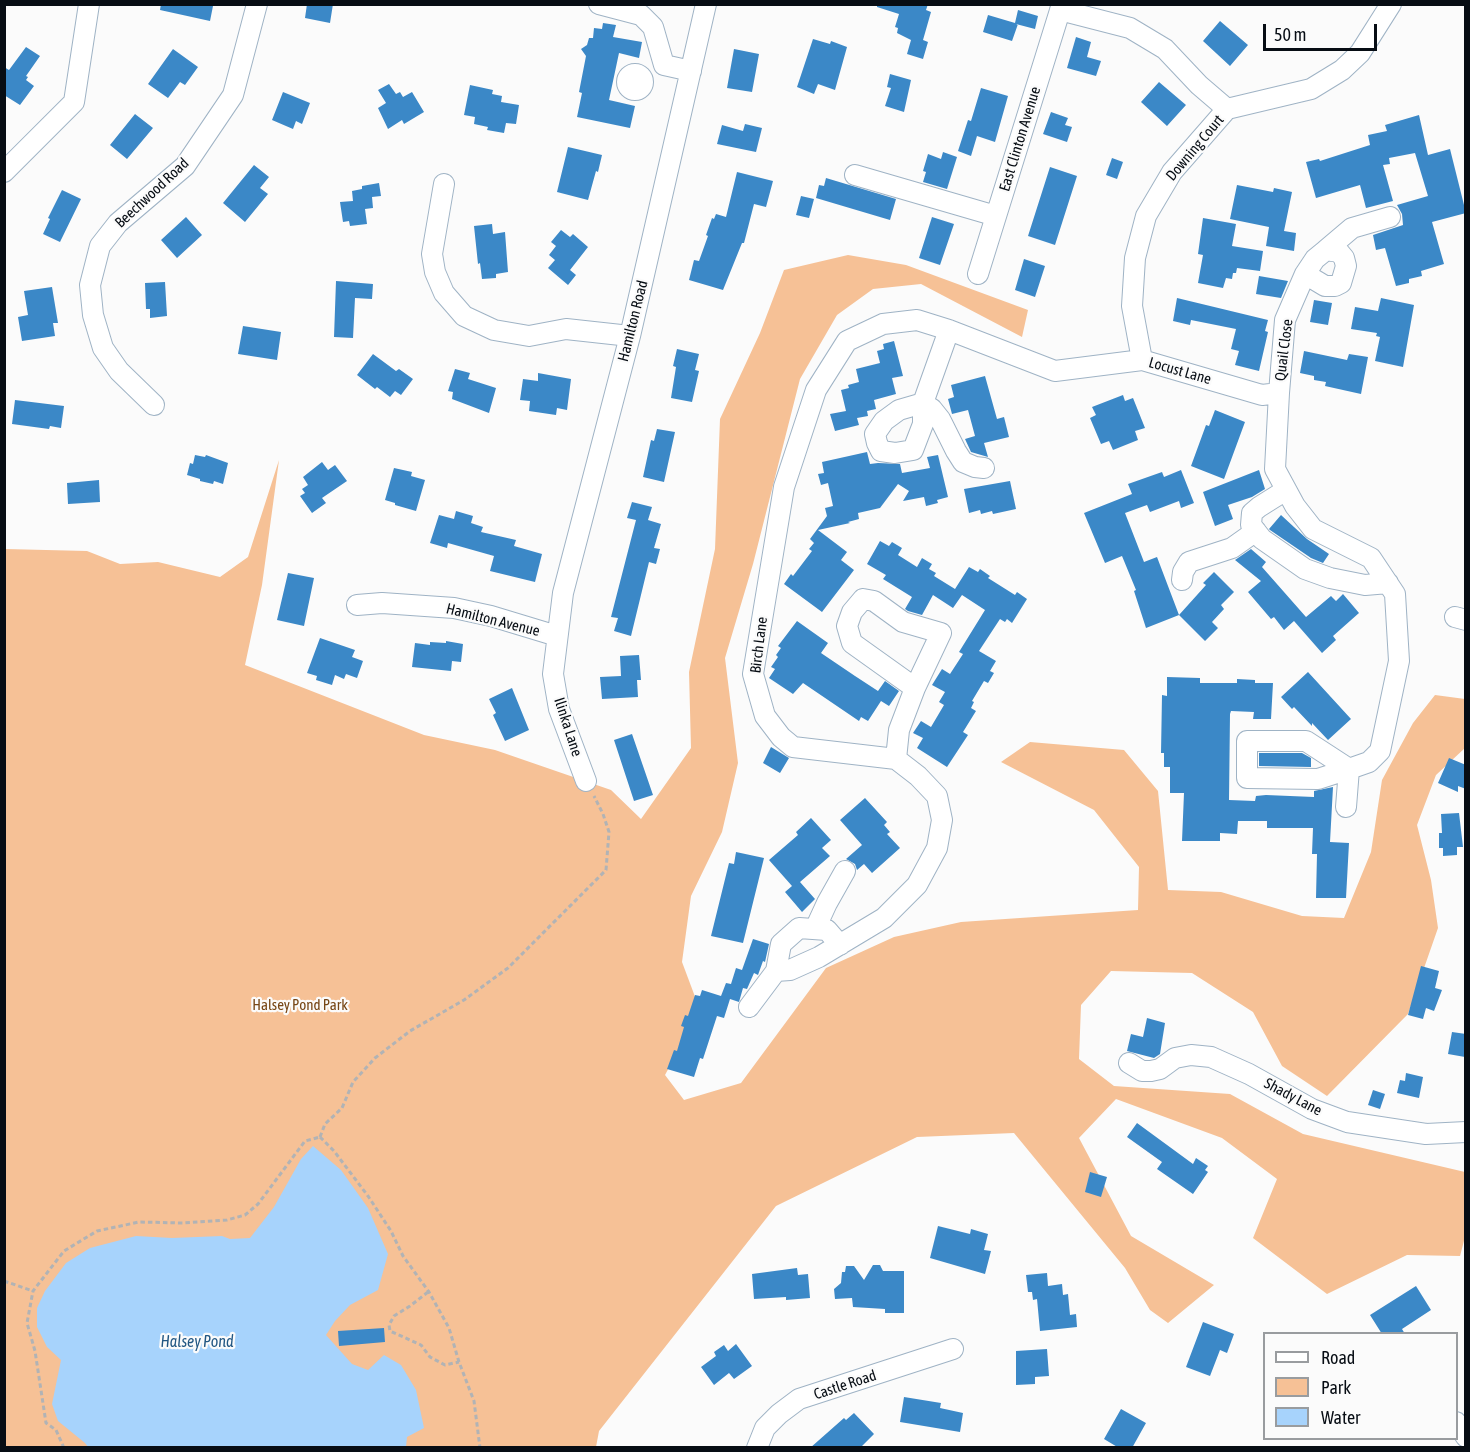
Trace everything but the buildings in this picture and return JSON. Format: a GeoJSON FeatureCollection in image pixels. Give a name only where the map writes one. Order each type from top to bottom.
{"type":"FeatureCollection","features":[{"type":"Feature","properties":{"kind":"street"},"geometry":{"type":"LineString","coordinates":[[4,172],[74,102],[89,4]]}},
{"type":"Feature","properties":{"kind":"street","name":"Beechwood Road"},"geometry":{"type":"LineString","coordinates":[[154,405],[119,371],[103,348],[93,315],[90,285],[100,246],[118,222],[185,166],[233,95],[257,4]]}},
{"type":"Feature","properties":{"kind":"street"},"geometry":{"type":"LineString","coordinates":[[599,4],[641,15],[653,27],[664,65]]}},
{"type":"Feature","properties":{"kind":"street","name":"Hamilton Road"},"geometry":{"type":"LineString","coordinates":[[557,636],[563,593],[630,336],[706,4]]}},
{"type":"Feature","properties":{"kind":"street","name":"Downing Court"},"geometry":{"type":"LineString","coordinates":[[1142,360],[1132,306],[1135,258],[1146,216],[1172,172],[1227,109],[1311,89],[1335,75],[1360,53],[1392,4]]}},
{"type":"Feature","properties":{"kind":"street","name":"Downing Court"},"geometry":{"type":"LineString","coordinates":[[1061,7],[1130,28],[1165,49],[1199,85],[1227,109]]}},
{"type":"Feature","properties":{"kind":"street","name":"East Clinton Avenue"},"geometry":{"type":"LineString","coordinates":[[978,274],[1061,7]]}},
{"type":"Feature","properties":{"kind":"street"},"geometry":{"type":"LineString","coordinates":[[640,76],[646,71],[664,65],[691,71]]}},
{"type":"Feature","properties":{"kind":"street"},"geometry":{"type":"LineString","coordinates":[[855,175],[996,216]]}},
{"type":"Feature","properties":{"kind":"street"},"geometry":{"type":"LineString","coordinates":[[444,184],[432,254],[444,293],[464,316],[494,330],[529,336],[566,329],[630,336]]}},
{"type":"Feature","properties":{"kind":"street","name":"Quail Close"},"geometry":{"type":"LineString","coordinates":[[1279,393],[1285,320],[1305,274],[1315,259],[1352,228],[1390,217]]}},
{"type":"Feature","properties":{"kind":"street"},"geometry":{"type":"LineString","coordinates":[[1305,274],[1325,285],[1335,286],[1341,283],[1346,266],[1344,258],[1339,252],[1326,250]]}},
{"type":"Feature","properties":{"kind":"street","name":"Locust Lane"},"geometry":{"type":"LineString","coordinates":[[917,320],[1055,371],[1142,360],[1262,395],[1279,393]]}},
{"type":"Feature","properties":{"kind":"street","name":"Birch Lane"},"geometry":{"type":"LineString","coordinates":[[896,759],[793,747],[781,737],[765,716],[753,674],[784,487],[816,390],[847,341],[883,324],[917,320]]}},
{"type":"Feature","properties":{"kind":"street"},"geometry":{"type":"LineString","coordinates":[[949,330],[923,403],[940,419],[963,462],[984,468]]}},
{"type":"Feature","properties":{"kind":"street"},"geometry":{"type":"LineString","coordinates":[[1279,393],[1275,468],[1295,506],[1313,530],[1371,558],[1388,583],[1395,594],[1399,661],[1380,751],[1369,762],[1349,769],[1318,779],[1247,778],[1247,741],[1306,741],[1349,769]]}},
{"type":"Feature","properties":{"kind":"street"},"geometry":{"type":"LineString","coordinates":[[1286,490],[1252,513],[1251,525],[1262,539],[1305,568],[1330,578],[1365,585],[1388,583]]}},
{"type":"Feature","properties":{"kind":"street"},"geometry":{"type":"LineString","coordinates":[[1182,580],[1183,572],[1189,562],[1232,548],[1256,531]]}},
{"type":"Feature","properties":{"kind":"street"},"geometry":{"type":"LineString","coordinates":[[776,971],[790,970],[819,957],[884,918],[917,885],[937,848],[942,820],[937,796],[918,776],[896,759],[899,730],[915,688],[941,633],[903,622],[874,601],[863,599],[852,612],[847,626],[852,643],[915,688]]}},
{"type":"Feature","properties":{"kind":"street","name":"Hamilton Avenue"},"geometry":{"type":"LineString","coordinates":[[357,605],[382,603],[454,608],[491,616],[557,636]]}},
{"type":"Feature","properties":{"kind":"street","name":"Ilinka Lane"},"geometry":{"type":"LineString","coordinates":[[557,636],[553,674],[559,709],[586,781]]}},
{"type":"Feature","properties":{"kind":"street"},"geometry":{"type":"LineString","coordinates":[[1346,807],[1349,769]]}},
{"type":"Feature","properties":{"kind":"street"},"geometry":{"type":"LineString","coordinates":[[815,929],[845,871]]}},
{"type":"Feature","properties":{"kind":"street"},"geometry":{"type":"LineString","coordinates":[[748,1007],[776,971],[781,944],[799,928],[827,930],[840,945]]}},
{"type":"Feature","properties":{"kind":"street","name":"Shady Lane"},"geometry":{"type":"LineString","coordinates":[[1129,1063],[1142,1071],[1151,1071],[1160,1069],[1175,1058],[1191,1054],[1211,1057],[1249,1074],[1312,1109],[1347,1122],[1417,1133],[1466,1132]]}},
{"type":"Feature","properties":{"kind":"street","name":"Castle Road"},"geometry":{"type":"LineString","coordinates":[[757,1448],[765,1428],[799,1399],[953,1349]]}},
{"type":"Feature","properties":{"kind":"path"},"geometry":{"type":"LineString","coordinates":[[320,1137],[326,1124],[342,1108],[353,1082],[375,1058],[410,1031],[464,1000],[508,968],[606,870],[609,832],[603,814],[586,781]]}},
{"type":"Feature","properties":{"kind":"path"},"geometry":{"type":"LineString","coordinates":[[64,1448],[56,1430],[46,1423],[35,1351],[27,1323],[33,1291],[64,1251],[98,1231],[140,1222],[183,1223],[227,1220],[245,1215],[258,1204],[305,1141],[320,1137]]}},
{"type":"Feature","properties":{"kind":"path"},"geometry":{"type":"LineString","coordinates":[[320,1137],[368,1196],[449,1328],[474,1401],[480,1448]]}},
{"type":"Feature","properties":{"kind":"path"},"geometry":{"type":"LineString","coordinates":[[4,1281],[33,1291]]}},
{"type":"Feature","properties":{"kind":"path"},"geometry":{"type":"LineString","coordinates":[[429,1292],[394,1316],[389,1325],[390,1331],[421,1345],[430,1357],[445,1365],[459,1362]]}},
{"type":"Feature","properties":{"kind":"green space","name":"Halsey Pond Park"},"geometry":{"type":"Polygon","coordinates":[[[848,255],[906,265],[1028,310],[1022,337],[921,284],[873,289],[837,315],[800,379],[753,564],[725,658],[738,763],[722,832],[691,896],[682,962],[700,1010],[665,1075],[684,1100],[741,1083],[826,968],[894,937],[961,922],[1138,910],[1139,867],[1094,810],[1001,762],[1030,742],[1124,750],[1158,791],[1168,890],[1221,892],[1302,916],[1344,918],[1371,852],[1382,780],[1413,723],[1435,695],[1465,699],[1465,748],[1436,775],[1417,825],[1431,880],[1438,928],[1408,1014],[1327,1096],[1282,1066],[1253,1012],[1192,973],[1111,971],[1081,1005],[1079,1059],[1114,1086],[1230,1094],[1303,1134],[1465,1172],[1465,1237],[1460,1256],[1407,1255],[1327,1294],[1253,1238],[1277,1179],[1222,1138],[1116,1099],[1079,1138],[1131,1236],[1214,1285],[1168,1323],[1150,1310],[1125,1268],[1014,1133],[917,1137],[776,1206],[599,1431],[596,1447],[5,1448],[5,549],[87,551],[120,564],[158,562],[220,577],[248,557],[279,460],[262,585],[245,665],[424,735],[495,750],[611,790],[641,819],[691,748],[689,672],[715,549],[720,419],[760,333],[784,270],[848,255]]]}},
{"type":"Feature","properties":{"kind":"water","name":"Halsey Pond"},"geometry":{"type":"Polygon","coordinates":[[[313,1146],[341,1170],[368,1208],[388,1254],[378,1290],[350,1305],[326,1335],[352,1364],[368,1370],[384,1355],[401,1365],[416,1390],[424,1428],[407,1437],[406,1447],[88,1447],[58,1421],[52,1404],[61,1360],[47,1347],[37,1327],[37,1308],[45,1291],[66,1263],[90,1248],[136,1236],[250,1238],[274,1207],[301,1159],[313,1146]]]}}]}
